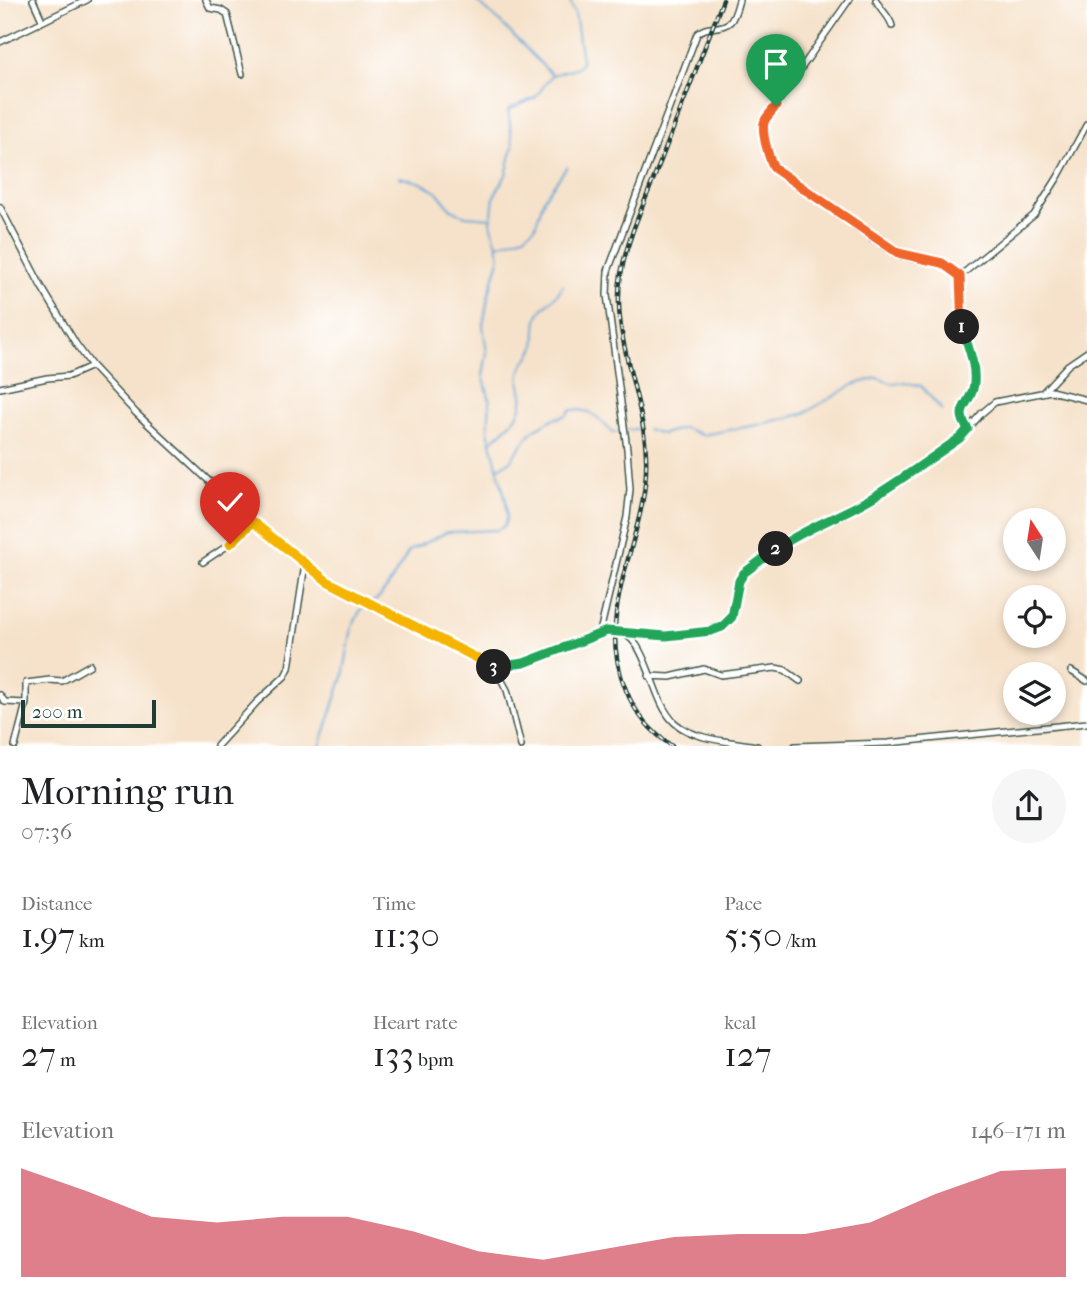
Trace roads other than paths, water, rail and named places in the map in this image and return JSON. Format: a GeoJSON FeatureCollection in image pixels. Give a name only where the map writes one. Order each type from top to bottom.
{"type":"FeatureCollection","features":[{"type":"Feature","properties":{"kind":"street"},"geometry":{"type":"LineString","coordinates":[[33,0],[42,20]]}},
{"type":"Feature","properties":{"kind":"street"},"geometry":{"type":"LineString","coordinates":[[0,42],[87,0]]}},
{"type":"Feature","properties":{"kind":"street"},"geometry":{"type":"LineString","coordinates":[[206,0],[208,6],[227,14],[242,74]]}},
{"type":"Feature","properties":{"kind":"street"},"geometry":{"type":"LineString","coordinates":[[600,632],[627,517],[630,489],[607,295],[608,271],[697,34],[704,28],[729,23],[739,0]]}},
{"type":"Feature","properties":{"kind":"street"},"geometry":{"type":"LineString","coordinates":[[849,0],[765,120],[763,127],[771,163],[775,169],[898,253],[942,263],[960,276]]}},
{"type":"Feature","properties":{"kind":"street"},"geometry":{"type":"LineString","coordinates":[[876,0],[892,26]]}},
{"type":"Feature","properties":{"kind":"street"},"geometry":{"type":"LineString","coordinates":[[960,276],[1034,215],[1087,124]]}},
{"type":"Feature","properties":{"kind":"street"},"geometry":{"type":"LineString","coordinates":[[0,207],[75,344],[136,413],[253,522],[327,581],[495,668],[509,698],[521,746]]}},
{"type":"Feature","properties":{"kind":"street"},"geometry":{"type":"LineString","coordinates":[[960,276],[962,327],[975,380],[970,397],[961,410],[962,421],[968,429]]}},
{"type":"Feature","properties":{"kind":"street"},"geometry":{"type":"LineString","coordinates":[[1044,391],[1068,365],[1087,352]]}},
{"type":"Feature","properties":{"kind":"street"},"geometry":{"type":"LineString","coordinates":[[0,388],[69,376],[92,366]]}},
{"type":"Feature","properties":{"kind":"street"},"geometry":{"type":"LineString","coordinates":[[495,668],[548,655],[600,632],[666,636],[711,631],[722,627],[732,617],[736,607],[739,581],[755,563],[804,530],[836,518],[874,497],[960,438],[995,402],[1044,391],[1087,400]]}},
{"type":"Feature","properties":{"kind":"street"},"geometry":{"type":"LineString","coordinates":[[204,562],[230,544],[253,522]]}},
{"type":"Feature","properties":{"kind":"street"},"geometry":{"type":"LineString","coordinates":[[217,746],[285,676],[289,668],[304,564]]}},
{"type":"Feature","properties":{"kind":"street"},"geometry":{"type":"LineString","coordinates":[[629,634],[640,650],[662,708],[674,722],[706,736],[757,746]]}},
{"type":"Feature","properties":{"kind":"street"},"geometry":{"type":"LineString","coordinates":[[15,746],[26,703],[28,682],[62,681],[90,665]]}},
{"type":"Feature","properties":{"kind":"street"},"geometry":{"type":"LineString","coordinates":[[649,676],[670,677],[705,669],[721,675],[775,668],[785,670],[800,681]]}},
{"type":"Feature","properties":{"kind":"street"},"geometry":{"type":"LineString","coordinates":[[1071,671],[1087,681]]}},
{"type":"Feature","properties":{"kind":"street"},"geometry":{"type":"LineString","coordinates":[[0,695],[5,702],[26,703]]}},
{"type":"Feature","properties":{"kind":"street"},"geometry":{"type":"LineString","coordinates":[[795,746],[888,743],[1087,723]]}},
{"type":"Feature","properties":{"kind":"waterway"},"geometry":{"type":"LineString","coordinates":[[475,0],[552,75]]}},
{"type":"Feature","properties":{"kind":"waterway"},"geometry":{"type":"LineString","coordinates":[[320,746],[343,677],[352,627],[361,609],[379,598],[387,588],[409,551],[447,532],[498,530],[504,526],[507,517],[506,501],[488,431],[490,401],[483,375],[487,353],[483,326],[500,256],[491,223],[494,196],[506,175],[513,146],[508,110],[535,98],[552,75],[578,67],[582,61],[575,13],[569,0]]}},
{"type":"Feature","properties":{"kind":"waterway"},"geometry":{"type":"LineString","coordinates":[[498,245],[524,236],[535,227],[544,198],[567,167]]}},
{"type":"Feature","properties":{"kind":"waterway"},"geometry":{"type":"LineString","coordinates":[[399,177],[422,183],[437,192],[450,208],[465,216],[492,218]]}},
{"type":"Feature","properties":{"kind":"waterway"},"geometry":{"type":"LineString","coordinates":[[491,442],[512,422],[520,410],[520,372],[534,349],[537,318],[563,285]]}},
{"type":"Feature","properties":{"kind":"waterway"},"geometry":{"type":"LineString","coordinates":[[647,429],[662,434],[684,428],[702,435],[757,425],[803,414],[853,385],[877,378],[894,384],[904,382],[921,386],[942,410]]}},
{"type":"Feature","properties":{"kind":"waterway"},"geometry":{"type":"LineString","coordinates":[[498,468],[510,461],[532,431],[553,419],[567,415],[570,410],[590,413],[613,433],[621,431]]}},
{"type":"Feature","properties":{"kind":"waterway"},"geometry":{"type":"LineString","coordinates":[[627,430],[638,429]]}},
{"type":"Feature","properties":{"kind":"railway"},"geometry":{"type":"LineString","coordinates":[[672,746],[657,735],[639,714],[626,690],[617,659],[615,630],[618,601],[640,515],[646,456],[640,410],[620,320],[619,297],[621,274],[631,235],[723,0]]}}]}
